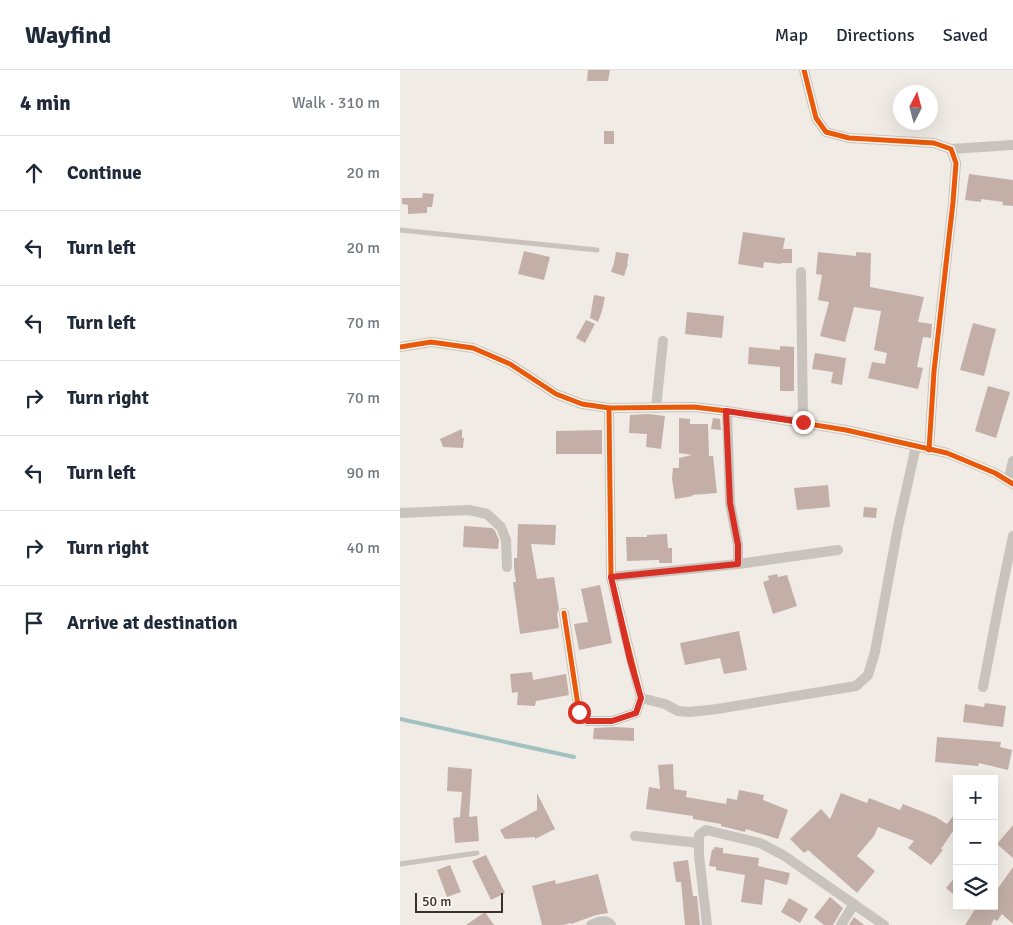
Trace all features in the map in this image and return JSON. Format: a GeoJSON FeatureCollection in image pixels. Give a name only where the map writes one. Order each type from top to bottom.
{"type":"FeatureCollection","features":[{"type":"Feature","properties":{"kind":"street"},"geometry":{"type":"LineString","coordinates":[[804,70],[816,118],[826,132],[849,138],[934,143],[950,149],[1013,146]]}},
{"type":"Feature","properties":{"kind":"street"},"geometry":{"type":"LineString","coordinates":[[930,450],[934,371],[956,163],[950,149]]}},
{"type":"Feature","properties":{"kind":"street"},"geometry":{"type":"LineString","coordinates":[[800,272],[803,422]]}},
{"type":"Feature","properties":{"kind":"street"},"geometry":{"type":"LineString","coordinates":[[656,408],[663,341]]}},
{"type":"Feature","properties":{"kind":"street"},"geometry":{"type":"LineString","coordinates":[[400,347],[431,342],[472,348],[510,364],[556,394],[582,404],[609,408],[694,407],[803,422],[946,453],[995,473],[1011,482],[1013,461]]}},
{"type":"Feature","properties":{"kind":"street"},"geometry":{"type":"LineString","coordinates":[[564,613],[579,712],[587,721],[612,721],[636,713],[641,698],[630,660],[611,577],[609,408]]}},
{"type":"Feature","properties":{"kind":"street"},"geometry":{"type":"LineString","coordinates":[[726,411],[730,503],[738,545],[738,564]]}},
{"type":"Feature","properties":{"kind":"street"},"geometry":{"type":"LineString","coordinates":[[641,698],[665,704],[678,711],[690,712],[856,686],[868,675],[875,652],[898,528],[916,446]]}},
{"type":"Feature","properties":{"kind":"street"},"geometry":{"type":"LineString","coordinates":[[400,513],[469,510],[487,514],[501,527],[506,540],[507,567]]}},
{"type":"Feature","properties":{"kind":"street"},"geometry":{"type":"LineString","coordinates":[[984,687],[1013,536]]}},
{"type":"Feature","properties":{"kind":"street"},"geometry":{"type":"LineString","coordinates":[[611,577],[738,564],[838,550]]}},
{"type":"Feature","properties":{"kind":"street"},"geometry":{"type":"LineString","coordinates":[[707,925],[699,856],[699,835],[706,830],[760,843],[783,855],[884,925]]}},
{"type":"Feature","properties":{"kind":"street"},"geometry":{"type":"LineString","coordinates":[[635,836],[699,843]]}},
{"type":"Feature","properties":{"kind":"street"},"geometry":{"type":"LineString","coordinates":[[841,925],[854,904]]}},
{"type":"Feature","properties":{"kind":"street"},"geometry":{"type":"LineString","coordinates":[[591,925],[602,921],[609,922],[611,925]]}},
{"type":"Feature","properties":{"kind":"lane"},"geometry":{"type":"LineString","coordinates":[[400,230],[597,250]]}},
{"type":"Feature","properties":{"kind":"lane"},"geometry":{"type":"LineString","coordinates":[[400,864],[477,852]]}},
{"type":"Feature","properties":{"kind":"building"},"geometry":{"type":"Polygon","coordinates":[[[588,70],[610,70],[608,81],[587,81],[588,70]]]}},
{"type":"Feature","properties":{"kind":"building"},"geometry":{"type":"Polygon","coordinates":[[[604,131],[614,131],[614,144],[604,144],[604,131]]]}},
{"type":"Feature","properties":{"kind":"building"},"geometry":{"type":"Polygon","coordinates":[[[969,174],[1013,180],[1013,206],[1002,205],[1003,202],[981,199],[981,202],[965,200],[969,174]]]}},
{"type":"Feature","properties":{"kind":"building"},"geometry":{"type":"Polygon","coordinates":[[[423,193],[434,194],[432,207],[427,207],[427,213],[408,214],[408,205],[402,204],[402,198],[422,198],[423,193]]]}},
{"type":"Feature","properties":{"kind":"building"},"geometry":{"type":"Polygon","coordinates":[[[743,232],[785,238],[783,249],[792,249],[792,263],[764,262],[763,268],[738,264],[743,232]]]}},
{"type":"Feature","properties":{"kind":"building"},"geometry":{"type":"Polygon","coordinates":[[[524,251],[550,257],[544,280],[518,274],[524,251]]]}},
{"type":"Feature","properties":{"kind":"building"},"geometry":{"type":"Polygon","coordinates":[[[616,252],[629,254],[624,276],[611,272],[616,252]]]}},
{"type":"Feature","properties":{"kind":"building"},"geometry":{"type":"Polygon","coordinates":[[[818,252],[856,256],[856,252],[871,253],[870,287],[924,297],[918,322],[932,324],[931,338],[923,337],[917,367],[923,368],[918,389],[868,378],[872,362],[885,364],[887,353],[874,350],[881,311],[854,307],[845,342],[820,336],[829,302],[818,300],[822,275],[816,274],[818,252]]]}},
{"type":"Feature","properties":{"kind":"building"},"geometry":{"type":"Polygon","coordinates":[[[594,295],[605,297],[598,322],[590,318],[594,295]]]}},
{"type":"Feature","properties":{"kind":"building"},"geometry":{"type":"Polygon","coordinates":[[[687,312],[724,316],[722,338],[685,334],[687,312]]]}},
{"type":"Feature","properties":{"kind":"building"},"geometry":{"type":"Polygon","coordinates":[[[586,320],[595,324],[585,343],[576,338],[586,320]]]}},
{"type":"Feature","properties":{"kind":"building"},"geometry":{"type":"Polygon","coordinates":[[[973,323],[996,329],[984,376],[960,370],[973,323]]]}},
{"type":"Feature","properties":{"kind":"building"},"geometry":{"type":"Polygon","coordinates":[[[780,346],[794,347],[794,391],[780,391],[780,367],[748,364],[749,347],[780,350],[780,346]]]}},
{"type":"Feature","properties":{"kind":"building"},"geometry":{"type":"Polygon","coordinates":[[[815,353],[846,358],[842,385],[831,383],[833,372],[812,369],[815,353]]]}},
{"type":"Feature","properties":{"kind":"building"},"geometry":{"type":"Polygon","coordinates":[[[988,386],[1010,392],[996,438],[975,431],[988,386]]]}},
{"type":"Feature","properties":{"kind":"building"},"geometry":{"type":"Polygon","coordinates":[[[648,414],[665,416],[661,449],[646,447],[647,434],[629,433],[630,415],[648,414]]]}},
{"type":"Feature","properties":{"kind":"building"},"geometry":{"type":"Polygon","coordinates":[[[679,418],[690,419],[690,424],[708,424],[709,456],[713,456],[717,493],[692,495],[675,499],[672,479],[673,468],[679,468],[679,458],[692,455],[679,453],[679,418]]]}},
{"type":"Feature","properties":{"kind":"building"},"geometry":{"type":"Polygon","coordinates":[[[713,418],[720,419],[721,430],[711,429],[713,418]]]}},
{"type":"Feature","properties":{"kind":"building"},"geometry":{"type":"Polygon","coordinates":[[[462,429],[462,438],[464,438],[463,448],[443,447],[440,439],[462,429]]]}},
{"type":"Feature","properties":{"kind":"building"},"geometry":{"type":"Polygon","coordinates":[[[602,430],[602,454],[556,454],[556,431],[602,430]]]}},
{"type":"Feature","properties":{"kind":"building"},"geometry":{"type":"Polygon","coordinates":[[[828,485],[830,507],[797,510],[794,488],[828,485]]]}},
{"type":"Feature","properties":{"kind":"building"},"geometry":{"type":"Polygon","coordinates":[[[864,507],[877,508],[876,518],[863,517],[864,507]]]}},
{"type":"Feature","properties":{"kind":"building"},"geometry":{"type":"Polygon","coordinates":[[[518,524],[556,525],[555,545],[531,544],[537,579],[554,577],[559,609],[557,614],[559,628],[520,634],[513,582],[516,582],[514,558],[517,558],[518,524]]]}},
{"type":"Feature","properties":{"kind":"building"},"geometry":{"type":"Polygon","coordinates":[[[464,526],[492,528],[499,540],[498,549],[463,547],[464,526]]]}},
{"type":"Feature","properties":{"kind":"building"},"geometry":{"type":"Polygon","coordinates":[[[667,534],[668,548],[672,548],[672,563],[659,563],[659,560],[627,561],[626,537],[647,537],[647,535],[667,534]]]}},
{"type":"Feature","properties":{"kind":"building"},"geometry":{"type":"Polygon","coordinates":[[[777,574],[778,577],[787,575],[797,606],[773,614],[763,582],[769,580],[768,576],[777,574]]]}},
{"type":"Feature","properties":{"kind":"building"},"geometry":{"type":"Polygon","coordinates":[[[600,585],[612,643],[579,650],[574,624],[588,622],[581,589],[600,585]]]}},
{"type":"Feature","properties":{"kind":"building"},"geometry":{"type":"Polygon","coordinates":[[[739,631],[747,670],[724,674],[720,658],[685,665],[680,643],[739,631]]]}},
{"type":"Feature","properties":{"kind":"building"},"geometry":{"type":"Polygon","coordinates":[[[532,672],[533,680],[566,674],[569,695],[536,701],[535,706],[517,705],[518,692],[512,693],[510,674],[532,672]]]}},
{"type":"Feature","properties":{"kind":"building"},"geometry":{"type":"Polygon","coordinates":[[[985,703],[1006,706],[1003,727],[963,722],[965,704],[984,707],[985,703]]]}},
{"type":"Feature","properties":{"kind":"building"},"geometry":{"type":"Polygon","coordinates":[[[594,728],[634,728],[634,741],[593,739],[594,728]]]}},
{"type":"Feature","properties":{"kind":"building"},"geometry":{"type":"Polygon","coordinates":[[[937,737],[1001,742],[1000,747],[1012,750],[1008,770],[979,763],[978,766],[935,762],[937,737]]]}},
{"type":"Feature","properties":{"kind":"building"},"geometry":{"type":"Polygon","coordinates":[[[673,764],[674,789],[687,791],[686,797],[726,804],[727,798],[737,800],[739,790],[764,795],[763,800],[788,810],[778,839],[746,829],[745,832],[721,826],[721,824],[693,819],[693,816],[646,809],[649,787],[660,789],[658,765],[673,764]]]}},
{"type":"Feature","properties":{"kind":"building"},"geometry":{"type":"Polygon","coordinates":[[[448,767],[472,769],[469,817],[477,816],[479,841],[455,843],[453,818],[460,817],[462,792],[447,791],[448,767]]]}},
{"type":"Feature","properties":{"kind":"building"},"geometry":{"type":"Polygon","coordinates":[[[537,793],[555,829],[535,839],[535,837],[505,839],[500,830],[537,810],[537,793]]]}},
{"type":"Feature","properties":{"kind":"building"},"geometry":{"type":"Polygon","coordinates":[[[841,793],[867,803],[869,798],[900,810],[903,804],[936,817],[947,824],[953,816],[953,831],[941,849],[943,850],[931,865],[908,848],[914,841],[878,827],[874,836],[857,856],[875,871],[857,893],[808,850],[804,853],[790,839],[821,809],[830,819],[841,793]]]}},
{"type":"Feature","properties":{"kind":"building"},"geometry":{"type":"Polygon","coordinates":[[[1013,825],[1013,858],[998,843],[1013,825]]]}},
{"type":"Feature","properties":{"kind":"building"},"geometry":{"type":"Polygon","coordinates":[[[714,847],[723,848],[723,853],[759,858],[758,866],[790,873],[787,885],[765,879],[762,905],[741,902],[745,875],[716,870],[716,867],[709,866],[714,847]]]}},
{"type":"Feature","properties":{"kind":"building"},"geometry":{"type":"Polygon","coordinates":[[[486,855],[505,893],[491,900],[472,861],[486,855]]]}},
{"type":"Feature","properties":{"kind":"building"},"geometry":{"type":"Polygon","coordinates":[[[688,860],[693,896],[697,896],[700,925],[685,925],[681,882],[676,882],[673,862],[688,860]]]}},
{"type":"Feature","properties":{"kind":"building"},"geometry":{"type":"Polygon","coordinates":[[[450,865],[461,892],[447,897],[437,870],[450,865]]]}},
{"type":"Feature","properties":{"kind":"building"},"geometry":{"type":"Polygon","coordinates":[[[1013,867],[1013,924],[1002,914],[997,921],[994,919],[991,925],[965,925],[974,910],[998,910],[998,888],[1013,867]]]}},
{"type":"Feature","properties":{"kind":"building"},"geometry":{"type":"Polygon","coordinates":[[[598,874],[608,913],[596,915],[571,924],[542,925],[532,886],[555,880],[556,884],[598,874]]]}},
{"type":"Feature","properties":{"kind":"building"},"geometry":{"type":"Polygon","coordinates":[[[953,880],[953,894],[946,888],[953,880]]]}},
{"type":"Feature","properties":{"kind":"building"},"geometry":{"type":"Polygon","coordinates":[[[830,897],[843,908],[833,925],[824,925],[814,917],[830,897]]]}},
{"type":"Feature","properties":{"kind":"building"},"geometry":{"type":"Polygon","coordinates":[[[789,898],[808,909],[800,923],[781,912],[789,898]]]}},
{"type":"Feature","properties":{"kind":"building"},"geometry":{"type":"Polygon","coordinates":[[[485,912],[494,925],[466,925],[485,912]]]}},
{"type":"Feature","properties":{"kind":"building"},"geometry":{"type":"Polygon","coordinates":[[[854,917],[864,925],[849,925],[854,917]]]}},
{"type":"Feature","properties":{"kind":"waterway"},"geometry":{"type":"LineString","coordinates":[[400,719],[574,757]]}},
{"type":"Feature","properties":{"kind":"cycle path"},"geometry":{"type":"LineString","coordinates":[[804,70],[816,118],[826,132],[849,138],[934,143],[951,149],[956,163],[934,371],[929,450]]}},
{"type":"Feature","properties":{"kind":"cycle path"},"geometry":{"type":"LineString","coordinates":[[400,347],[431,342],[473,348],[510,364],[556,394],[582,404],[609,408],[694,407],[846,430],[947,453],[995,473],[1013,484]]}},
{"type":"Feature","properties":{"kind":"cycle path"},"geometry":{"type":"LineString","coordinates":[[564,613],[579,712],[587,721],[612,721],[636,713],[641,698],[611,577],[609,408]]}},
{"type":"Feature","properties":{"kind":"route"},"geometry":{"type":"LineString","coordinates":[[579,712],[587,721],[612,721],[636,713],[641,698],[630,660],[611,577],[738,564],[739,551],[730,503],[726,411],[803,422]]}}]}
